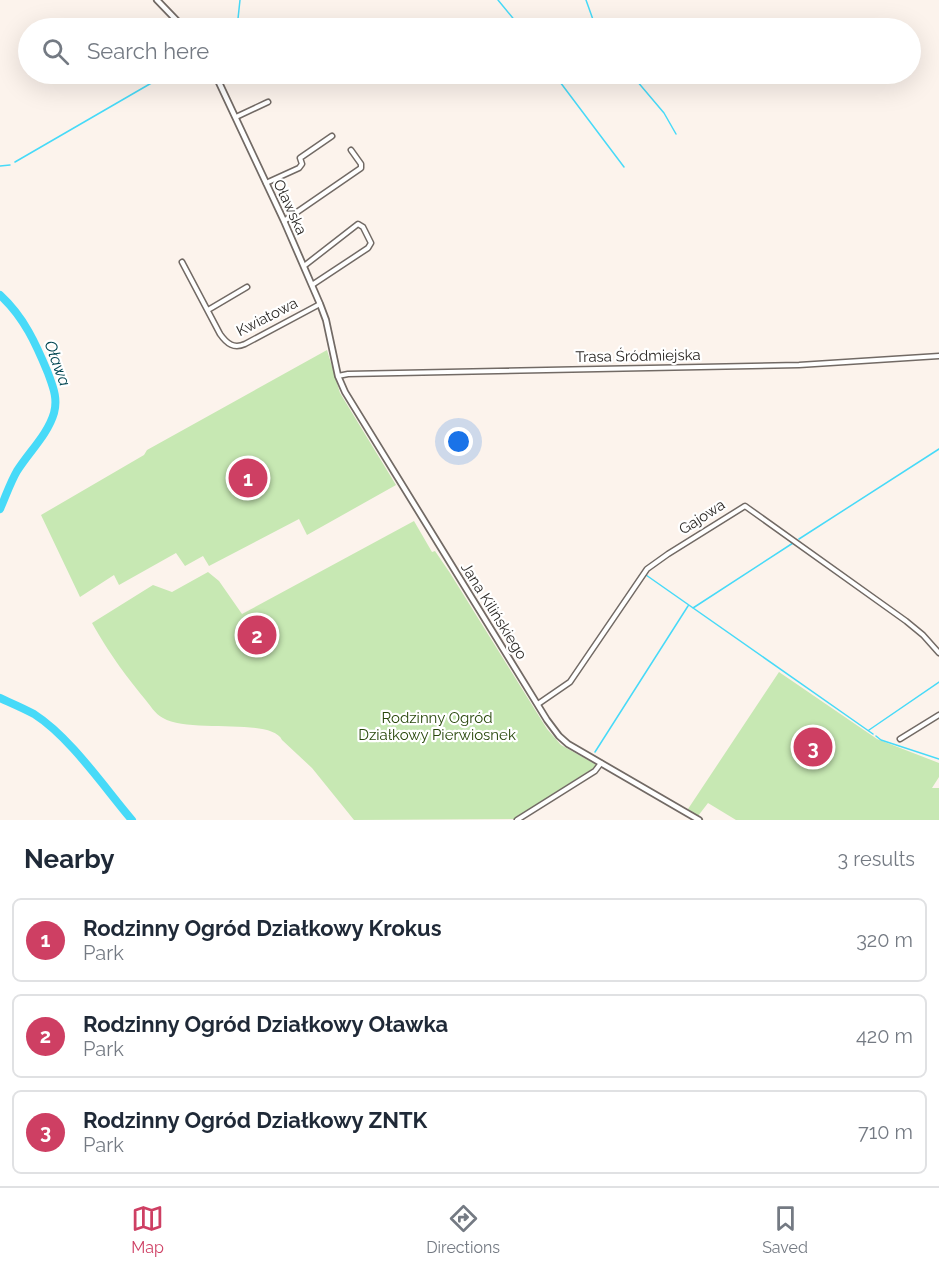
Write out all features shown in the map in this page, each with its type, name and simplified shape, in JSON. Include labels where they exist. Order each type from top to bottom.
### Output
[{"type":"street","points":[[157,0],[174,18]]},
{"type":"street","name":"Oławska","points":[[220,84],[320,303],[333,354]]},
{"type":"street","points":[[236,117],[268,102]]},
{"type":"street","points":[[266,183],[299,168],[302,164],[300,158],[332,136]]},
{"type":"street","points":[[284,220],[361,168],[361,164],[351,150]]},
{"type":"street","points":[[304,266],[358,224],[363,227],[371,243],[368,248],[312,285]]},
{"type":"street","name":"Kwiatowa","points":[[182,262],[226,342],[237,346],[320,303]]},
{"type":"street","points":[[208,310],[247,287]]},
{"type":"street","name":"Jana Kilińskiego","points":[[333,354],[338,376],[354,409],[550,724],[562,739],[699,820]]},
{"type":"street","name":"Trasa Śródmiejska","points":[[338,376],[799,364],[939,356]]},
{"type":"street","name":"Gajowa","points":[[538,704],[570,682],[639,578],[651,565],[745,506],[906,621],[938,650]]},
{"type":"street","points":[[900,739],[939,715]]},
{"type":"street","points":[[517,820],[595,771],[601,763]]},
{"type":"green space","points":[[327,350],[340,393],[396,485],[307,535],[299,519],[209,566],[203,556],[185,566],[176,553],[119,585],[114,575],[80,597],[41,515],[144,455],[147,450]]},
{"type":"green space","name":"Rodzinny Ogród Działkowy Pierwiosnek","points":[[414,521],[432,552],[435,551],[450,573],[547,729],[561,745],[595,764],[595,767],[514,819],[354,820],[312,768],[275,733],[247,727],[175,723],[160,716],[123,671],[92,623],[153,585],[172,592],[208,572],[219,581],[242,614]]},
{"type":"green space","points":[[779,672],[877,739],[939,763],[939,777],[932,788],[939,788],[939,820],[736,820],[708,803],[698,816],[688,809]]},
{"type":"waterway","points":[[238,18],[240,0]]},
{"type":"waterway","points":[[498,0],[513,18]]},
{"type":"waterway","points":[[586,0],[592,18]]},
{"type":"waterway","points":[[15,162],[150,84]]},
{"type":"waterway","points":[[562,84],[624,167]]},
{"type":"waterway","points":[[639,84],[664,113],[676,134]]},
{"type":"waterway","points":[[0,166],[10,165]]},
{"type":"waterway","name":"Oława","points":[[0,295],[16,312],[34,341],[52,383],[55,402],[51,421],[17,471],[0,509]]},
{"type":"waterway","points":[[799,539],[939,449]]},
{"type":"waterway","points":[[693,608],[793,543]]},
{"type":"waterway","points":[[646,575],[873,734]]},
{"type":"waterway","points":[[595,752],[688,606]]},
{"type":"waterway","points":[[869,730],[939,682]]},
{"type":"waterway","name":"Oława","points":[[0,698],[34,714],[61,736],[132,820]]},
{"type":"waterway","points":[[876,736],[881,740],[939,759]]},
{"type":"place","name":"Rodzinny Ogród Działkowy Krokus","points":[[248,478]]},
{"type":"place","name":"Rodzinny Ogród Działkowy Oławka","points":[[257,635]]},
{"type":"place","name":"Rodzinny Ogród Działkowy ZNTK","points":[[813,747]]}]
